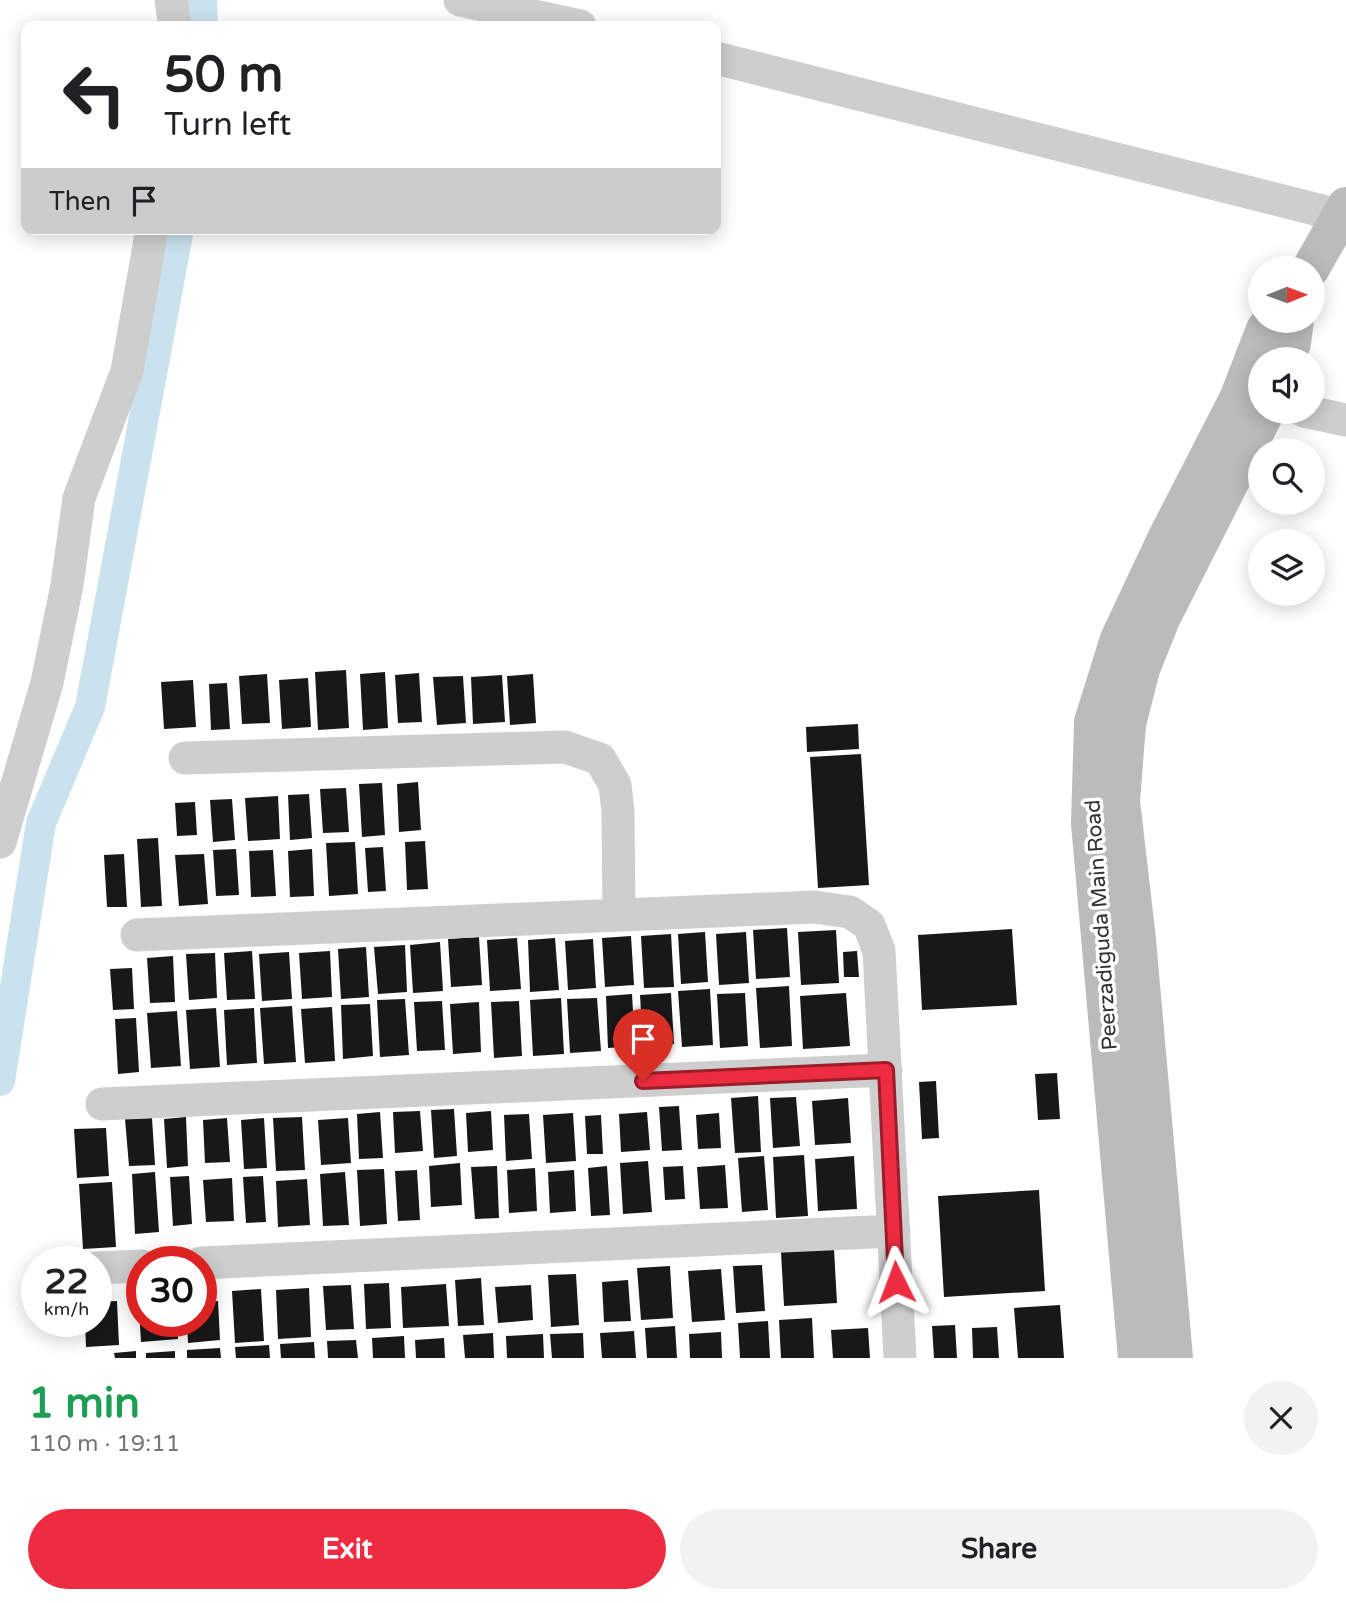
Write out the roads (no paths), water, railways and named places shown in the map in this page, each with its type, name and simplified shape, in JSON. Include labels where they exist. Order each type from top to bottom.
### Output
[{"type":"street","points":[[171,0],[174,21]]},
{"type":"street","points":[[460,0],[557,21]]},
{"type":"street","points":[[721,59],[1344,211],[1326,260]]},
{"type":"street","points":[[0,842],[47,683],[67,585],[79,498],[127,371],[151,235]]},
{"type":"street","name":"Peerzadiguda Main Road","points":[[1137,1358],[1090,823],[1093,722],[1119,639],[1166,539],[1248,415]]},
{"type":"street","points":[[1325,415],[1346,419]]},
{"type":"street","points":[[1174,1358],[1137,940],[1121,801],[1127,724],[1141,669],[1248,420]]},
{"type":"street","points":[[185,758],[565,747],[600,759],[615,785],[618,813],[619,914]]},
{"type":"street","points":[[137,935],[814,907],[850,912],[869,925],[879,951],[900,1358]]},
{"type":"street","points":[[102,1104],[886,1070]]},
{"type":"street","points":[[217,1262],[894,1231]]},
{"type":"waterway","points":[[202,0],[203,21]]},
{"type":"waterway","points":[[0,1081],[41,823],[90,707],[178,235]]}]
